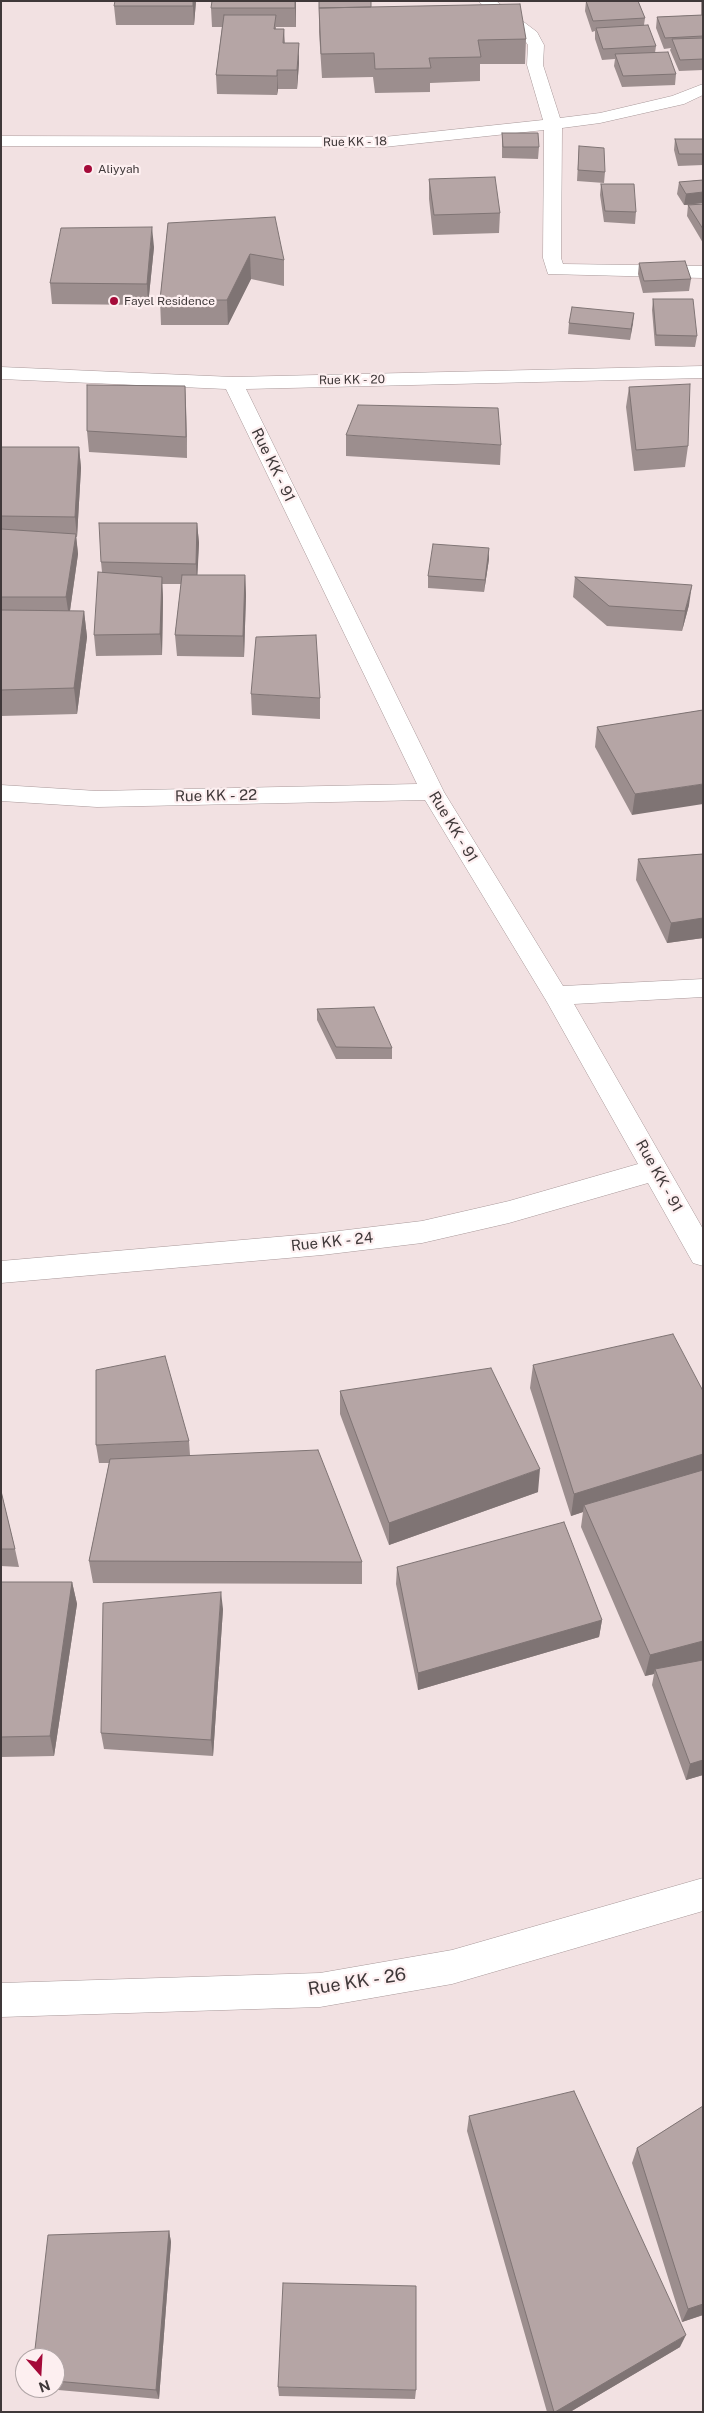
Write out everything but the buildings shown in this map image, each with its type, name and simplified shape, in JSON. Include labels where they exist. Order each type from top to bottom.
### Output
[{"type":"street","points":[[486,1],[532,36],[536,45],[535,65],[552,124],[552,258],[555,270],[703,272]]},
{"type":"street","name":"Rue KK - 18","points":[[1,141],[384,142],[600,118],[678,100],[703,88]]},
{"type":"street","name":"Rue KK - 20","points":[[1,373],[233,383],[703,372]]},
{"type":"street","name":"Rue KK - 91","points":[[233,383],[432,792],[556,996],[703,1255]]},
{"type":"street","name":"Rue KK - 22","points":[[1,793],[98,799],[432,792]]},
{"type":"street","points":[[556,996],[703,988]]},
{"type":"street","name":"Rue KK - 24","points":[[1,1272],[322,1244],[422,1232],[509,1212],[656,1170]]},
{"type":"street","name":"Rue KK - 26","points":[[1,2000],[320,1990],[452,1967],[703,1894]]},
{"type":"place","name":"Aliyyah","points":[[88,169]]},
{"type":"place","name":"Fayel Residence","points":[[114,301]]}]
